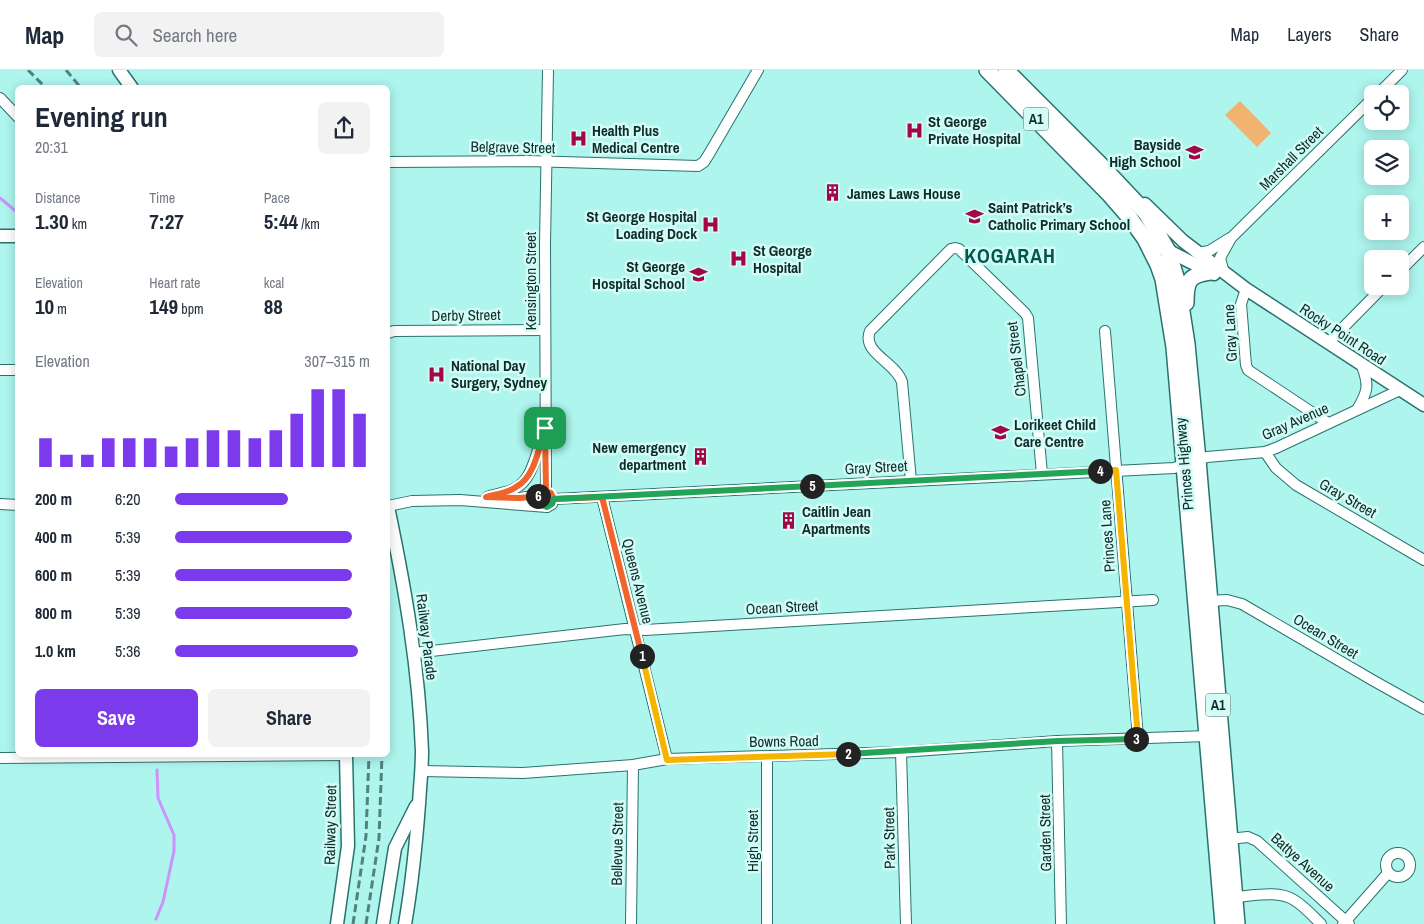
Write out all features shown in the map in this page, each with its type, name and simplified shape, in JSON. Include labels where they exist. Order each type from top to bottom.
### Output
[{"type":"highway","name":"Princes Highway","points":[[987,70],[1110,195],[1130,218],[1158,265],[1166,293],[1209,601],[1237,924]]},
{"type":"highway","name":"Princes Highway","points":[[1006,70],[1146,213],[1168,251],[1177,280],[1187,344],[1191,462],[1208,736],[1224,924]]},
{"type":"highway","points":[[1187,344],[1187,286],[1189,281],[1197,274],[1217,272]]},
{"type":"main road","points":[[119,70],[130,85]]},
{"type":"main road","name":"Rocky Point Road","points":[[1096,160],[1113,170],[1167,226],[1217,272]]},
{"type":"main road","points":[[0,236],[15,236]]},
{"type":"main road","name":"Rocky Point Road","points":[[1144,239],[1217,272],[1400,390],[1422,401]]},
{"type":"main road","name":"Railway Parade","points":[[390,517],[414,653],[422,771],[416,844],[405,924]]},
{"type":"main road","name":"Railway Street","points":[[337,924],[348,846],[346,757]]},
{"type":"main road","name":"Railway Parade","points":[[383,924],[398,841],[419,802]]},
{"type":"main road","points":[[394,856],[402,843],[416,844]]},
{"type":"street","name":"Kensington Street","points":[[543,493],[548,70]]},
{"type":"street","name":"Belgrave Street","points":[[390,162],[528,161],[698,166],[704,162],[758,70]]},
{"type":"street","points":[[1387,85],[1402,70]]},
{"type":"street","points":[[0,98],[15,114]]},
{"type":"street","name":"Marshall Street","points":[[1197,253],[1210,250],[1231,238],[1364,107]]},
{"type":"street","name":"Marshall Street","points":[[1217,272],[1220,258],[1231,238]]},
{"type":"street","points":[[1409,262],[1424,247]]},
{"type":"street","name":"Chapel Street","points":[[910,481],[902,382],[896,370],[872,350],[868,344],[868,337],[870,331],[951,249],[955,248],[959,249],[1025,312],[1028,318],[1042,474]]},
{"type":"street","name":"Gray Lane","points":[[1246,289],[1241,304],[1248,370],[1328,424]]},
{"type":"street","points":[[1328,343],[1375,295]]},
{"type":"street","name":"Derby Street","points":[[390,333],[545,330]]},
{"type":"street","name":"Princes Lane","points":[[1105,331],[1138,738]]},
{"type":"street","points":[[1357,409],[1366,395],[1368,387],[1362,366]]},
{"type":"street","points":[[0,370],[15,370]]},
{"type":"street","name":"Gray Avenue","points":[[1191,462],[1207,457],[1265,452],[1400,390]]},
{"type":"street","points":[[486,497],[514,489],[524,481],[532,466],[545,428]]},
{"type":"street","name":"Gray Street","points":[[1265,452],[1276,468],[1296,485],[1424,560]]},
{"type":"street","name":"Gray Street","points":[[554,499],[1174,468],[1191,462]]},
{"type":"street","points":[[543,493],[540,503],[546,507]]},
{"type":"street","points":[[390,506],[412,500],[460,500],[546,507],[552,504],[554,499],[551,493],[543,493],[520,498],[486,497],[460,500]]},
{"type":"street","name":"Queens Avenue","points":[[602,497],[667,760]]},
{"type":"street","points":[[0,504],[15,505]]},
{"type":"street","name":"Ocean Street","points":[[414,653],[625,629],[654,630],[1152,600]]},
{"type":"street","name":"Ocean Street","points":[[1209,601],[1227,600],[1242,604],[1424,708]]},
{"type":"street","name":"Bowns Road","points":[[422,771],[523,773],[633,765],[667,760],[902,752],[1058,741],[1208,736]]},
{"type":"street","name":"Garden Street","points":[[1058,741],[1060,924]]},
{"type":"street","name":"Park Street","points":[[902,752],[906,924]]},
{"type":"street","points":[[0,758],[22,757]]},
{"type":"street","name":"High Street","points":[[767,757],[767,924]]},
{"type":"street","name":"Bellevue Street","points":[[631,924],[633,765]]},
{"type":"street","name":"Battye Avenue","points":[[1229,838],[1248,838],[1257,841],[1346,923]]},
{"type":"street","points":[[1346,923],[1388,873]]},
{"type":"street","points":[[1235,897],[1275,895],[1289,897],[1321,924]]},
{"type":"shaded area","points":[[1240,101],[1271,133],[1257,147],[1225,115]]},
{"type":"waterway","points":[[0,198],[15,210]]},
{"type":"waterway","points":[[156,919],[163,902],[174,851],[174,835],[158,798],[157,770]]},
{"type":"railway","points":[[28,70],[43,85]]},
{"type":"railway","points":[[66,70],[78,85]]},
{"type":"railway","points":[[353,924],[366,836],[369,757]]},
{"type":"railway","points":[[366,924],[379,838],[382,757]]},
{"type":"place","name":"St George Private Hospital","points":[[914,130]]},
{"type":"place","name":"Health Plus Medical Centre","points":[[578,139]]},
{"type":"place","name":"Bayside High School","points":[[1195,153]]},
{"type":"place","name":"James Laws House","points":[[833,193]]},
{"type":"place","name":"Saint Patrick’s Catholic Primary School","points":[[974,216]]},
{"type":"place","name":"St George Hospital Loading Dock","points":[[711,225]]},
{"type":"place","name":"St George Hospital","points":[[739,259]]},
{"type":"place","name":"St George Hospital School","points":[[699,275]]},
{"type":"place","name":"National Day Surgery, Sydney","points":[[437,374]]},
{"type":"place","name":"Lorikeet Child Care Centre","points":[[1000,433]]},
{"type":"place","name":"New emergency department","points":[[700,456]]},
{"type":"place","name":"Caitlin Jean Apartments","points":[[788,520]]},
{"type":"district","name":"KOGARAH","points":[[1010,255]]},
{"type":"route","points":[[545,428],[530,472],[524,481],[514,489],[486,497],[528,498],[540,495],[540,503],[547,507],[554,502],[554,499],[1116,470],[1138,738],[1058,741],[902,752],[667,760],[602,497],[554,499],[551,493],[546,491],[544,474],[545,428]]}]
